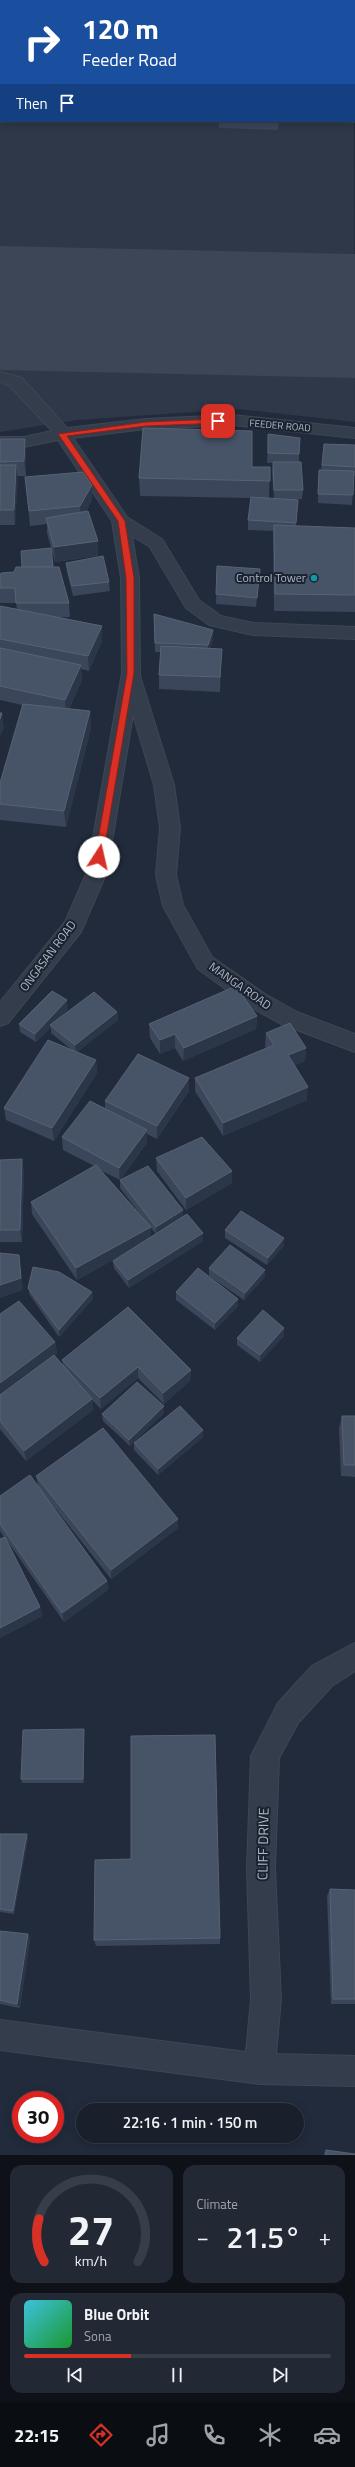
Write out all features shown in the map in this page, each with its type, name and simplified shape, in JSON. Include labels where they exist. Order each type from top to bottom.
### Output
[{"type":"street","name":"ONGASAN ROAD","points":[[0,377],[16,382],[54,422],[121,521],[130,578],[131,673],[97,872],[74,926],[0,1017]]},
{"type":"street","name":"FEEDER ROAD","points":[[0,442],[24,442],[62,434],[146,424],[233,420],[355,433]]},
{"type":"street","points":[[121,521],[156,543],[192,604],[215,621],[253,629],[355,633]]},
{"type":"street","name":"MANGA ROAD","points":[[131,673],[164,785],[170,828],[166,875],[173,906],[205,963],[257,1000],[289,1018],[355,1043]]},
{"type":"street","name":"CLIFF DRIVE","points":[[260,2069],[266,1998],[261,1868],[266,1756],[288,1713],[322,1676],[355,1656]]},
{"type":"street","points":[[0,2035],[260,2069],[355,2071]]},
{"type":"shaded area","points":[[0,122],[354,122],[355,422],[238,409],[77,420],[0,432]]},
{"type":"building","points":[[143,428],[252,431],[252,467],[270,467],[270,481],[139,478]]},
{"type":"building","points":[[268,434],[300,438],[299,454],[268,453]]},
{"type":"building","points":[[0,439],[25,439],[24,461],[0,462]]},
{"type":"building","points":[[324,444],[355,445],[355,467],[322,465]]},
{"type":"building","points":[[273,462],[301,462],[303,490],[274,490]]},
{"type":"building","points":[[0,465],[16,465],[14,510],[0,510]]},
{"type":"building","points":[[319,470],[354,471],[353,495],[318,494]]},
{"type":"building","points":[[83,472],[92,485],[80,506],[29,511],[25,477]]},
{"type":"building","points":[[251,497],[298,500],[296,523],[248,520]]},
{"type":"building","points":[[88,511],[98,541],[54,547],[46,518]]},
{"type":"building","name":"Control Tower","points":[[274,525],[355,528],[355,595],[275,594]]},
{"type":"building","points":[[51,548],[53,566],[22,567],[21,551]]},
{"type":"building","points":[[103,556],[109,582],[72,586],[66,563]]},
{"type":"building","points":[[217,566],[260,569],[257,598],[216,594]]},
{"type":"building","points":[[16,567],[59,567],[69,603],[16,603],[15,588],[0,588],[0,576],[1,573],[14,572]]},
{"type":"building","points":[[0,606],[102,626],[88,656],[0,639]]},
{"type":"building","points":[[154,614],[213,630],[208,645],[155,643]]},
{"type":"building","points":[[161,646],[222,649],[220,677],[159,675]]},
{"type":"building","points":[[0,648],[81,665],[65,700],[0,686]]},
{"type":"building","points":[[23,704],[90,711],[64,811],[0,804],[0,783]]},
{"type":"building","points":[[236,986],[257,1016],[184,1048],[175,1034],[160,1040],[149,1024]]},
{"type":"building","points":[[52,991],[67,1000],[35,1034],[19,1024]]},
{"type":"building","points":[[94,992],[117,1012],[75,1045],[50,1025]]},
{"type":"building","points":[[290,1023],[306,1048],[288,1055],[308,1087],[223,1123],[195,1078],[274,1045],[266,1033]]},
{"type":"building","points":[[48,1040],[96,1060],[52,1128],[4,1108]]},
{"type":"building","points":[[138,1054],[189,1078],[157,1126],[105,1101]]},
{"type":"building","points":[[90,1101],[147,1130],[119,1168],[62,1137]]},
{"type":"building","points":[[202,1137],[232,1171],[186,1198],[156,1158]]},
{"type":"building","points":[[22,1159],[20,1230],[0,1230],[0,1160]]},
{"type":"building","points":[[96,1165],[151,1227],[76,1268],[31,1202]]},
{"type":"building","points":[[148,1166],[183,1210],[156,1227],[120,1180]]},
{"type":"building","points":[[241,1211],[284,1238],[268,1258],[225,1230]]},
{"type":"building","points":[[187,1214],[203,1233],[128,1280],[113,1261]]},
{"type":"building","points":[[230,1245],[265,1270],[245,1293],[209,1268]]},
{"type":"building","points":[[0,1253],[19,1255],[21,1278],[0,1285]]},
{"type":"building","points":[[33,1267],[59,1272],[92,1292],[59,1330],[28,1288]]},
{"type":"building","points":[[198,1268],[238,1299],[215,1323],[176,1292]]},
{"type":"building","points":[[19,1301],[55,1342],[0,1383],[0,1314]]},
{"type":"building","points":[[128,1307],[191,1370],[163,1393],[138,1367],[100,1398],[62,1360]]},
{"type":"building","points":[[263,1310],[284,1328],[260,1355],[237,1338]]},
{"type":"building","points":[[54,1355],[92,1399],[24,1451],[0,1421],[0,1395]]},
{"type":"building","points":[[137,1382],[164,1406],[129,1440],[102,1414]]},
{"type":"building","points":[[180,1406],[203,1430],[158,1469],[134,1443]]},
{"type":"building","points":[[342,1416],[355,1416],[355,1465],[344,1465]]},
{"type":"building","points":[[103,1428],[178,1519],[111,1570],[36,1476]]},
{"type":"building","points":[[30,1475],[107,1581],[62,1613],[0,1524],[0,1496]]},
{"type":"building","points":[[5,1537],[40,1607],[0,1628],[0,1539]]},
{"type":"building","points":[[84,1729],[83,1779],[21,1779],[23,1730]]},
{"type":"building","points":[[215,1735],[220,1938],[94,1940],[95,1860],[131,1859],[131,1736]]},
{"type":"building","points":[[0,1834],[27,1834],[13,1911],[0,1909]]},
{"type":"building","points":[[330,1889],[355,1890],[355,1999],[333,1999]]},
{"type":"building","points":[[0,1931],[28,1934],[17,2004],[0,2000]]},
{"type":"building","points":[[326,2150],[355,2154],[355,2155],[326,2155]]},
{"type":"runway","points":[[0,308],[355,316]]},
{"type":"place","name":"Control Tower","points":[[314,578]]},
{"type":"route","points":[[99,857],[131,673],[130,578],[121,521],[62,434],[146,424],[218,421]]}]
